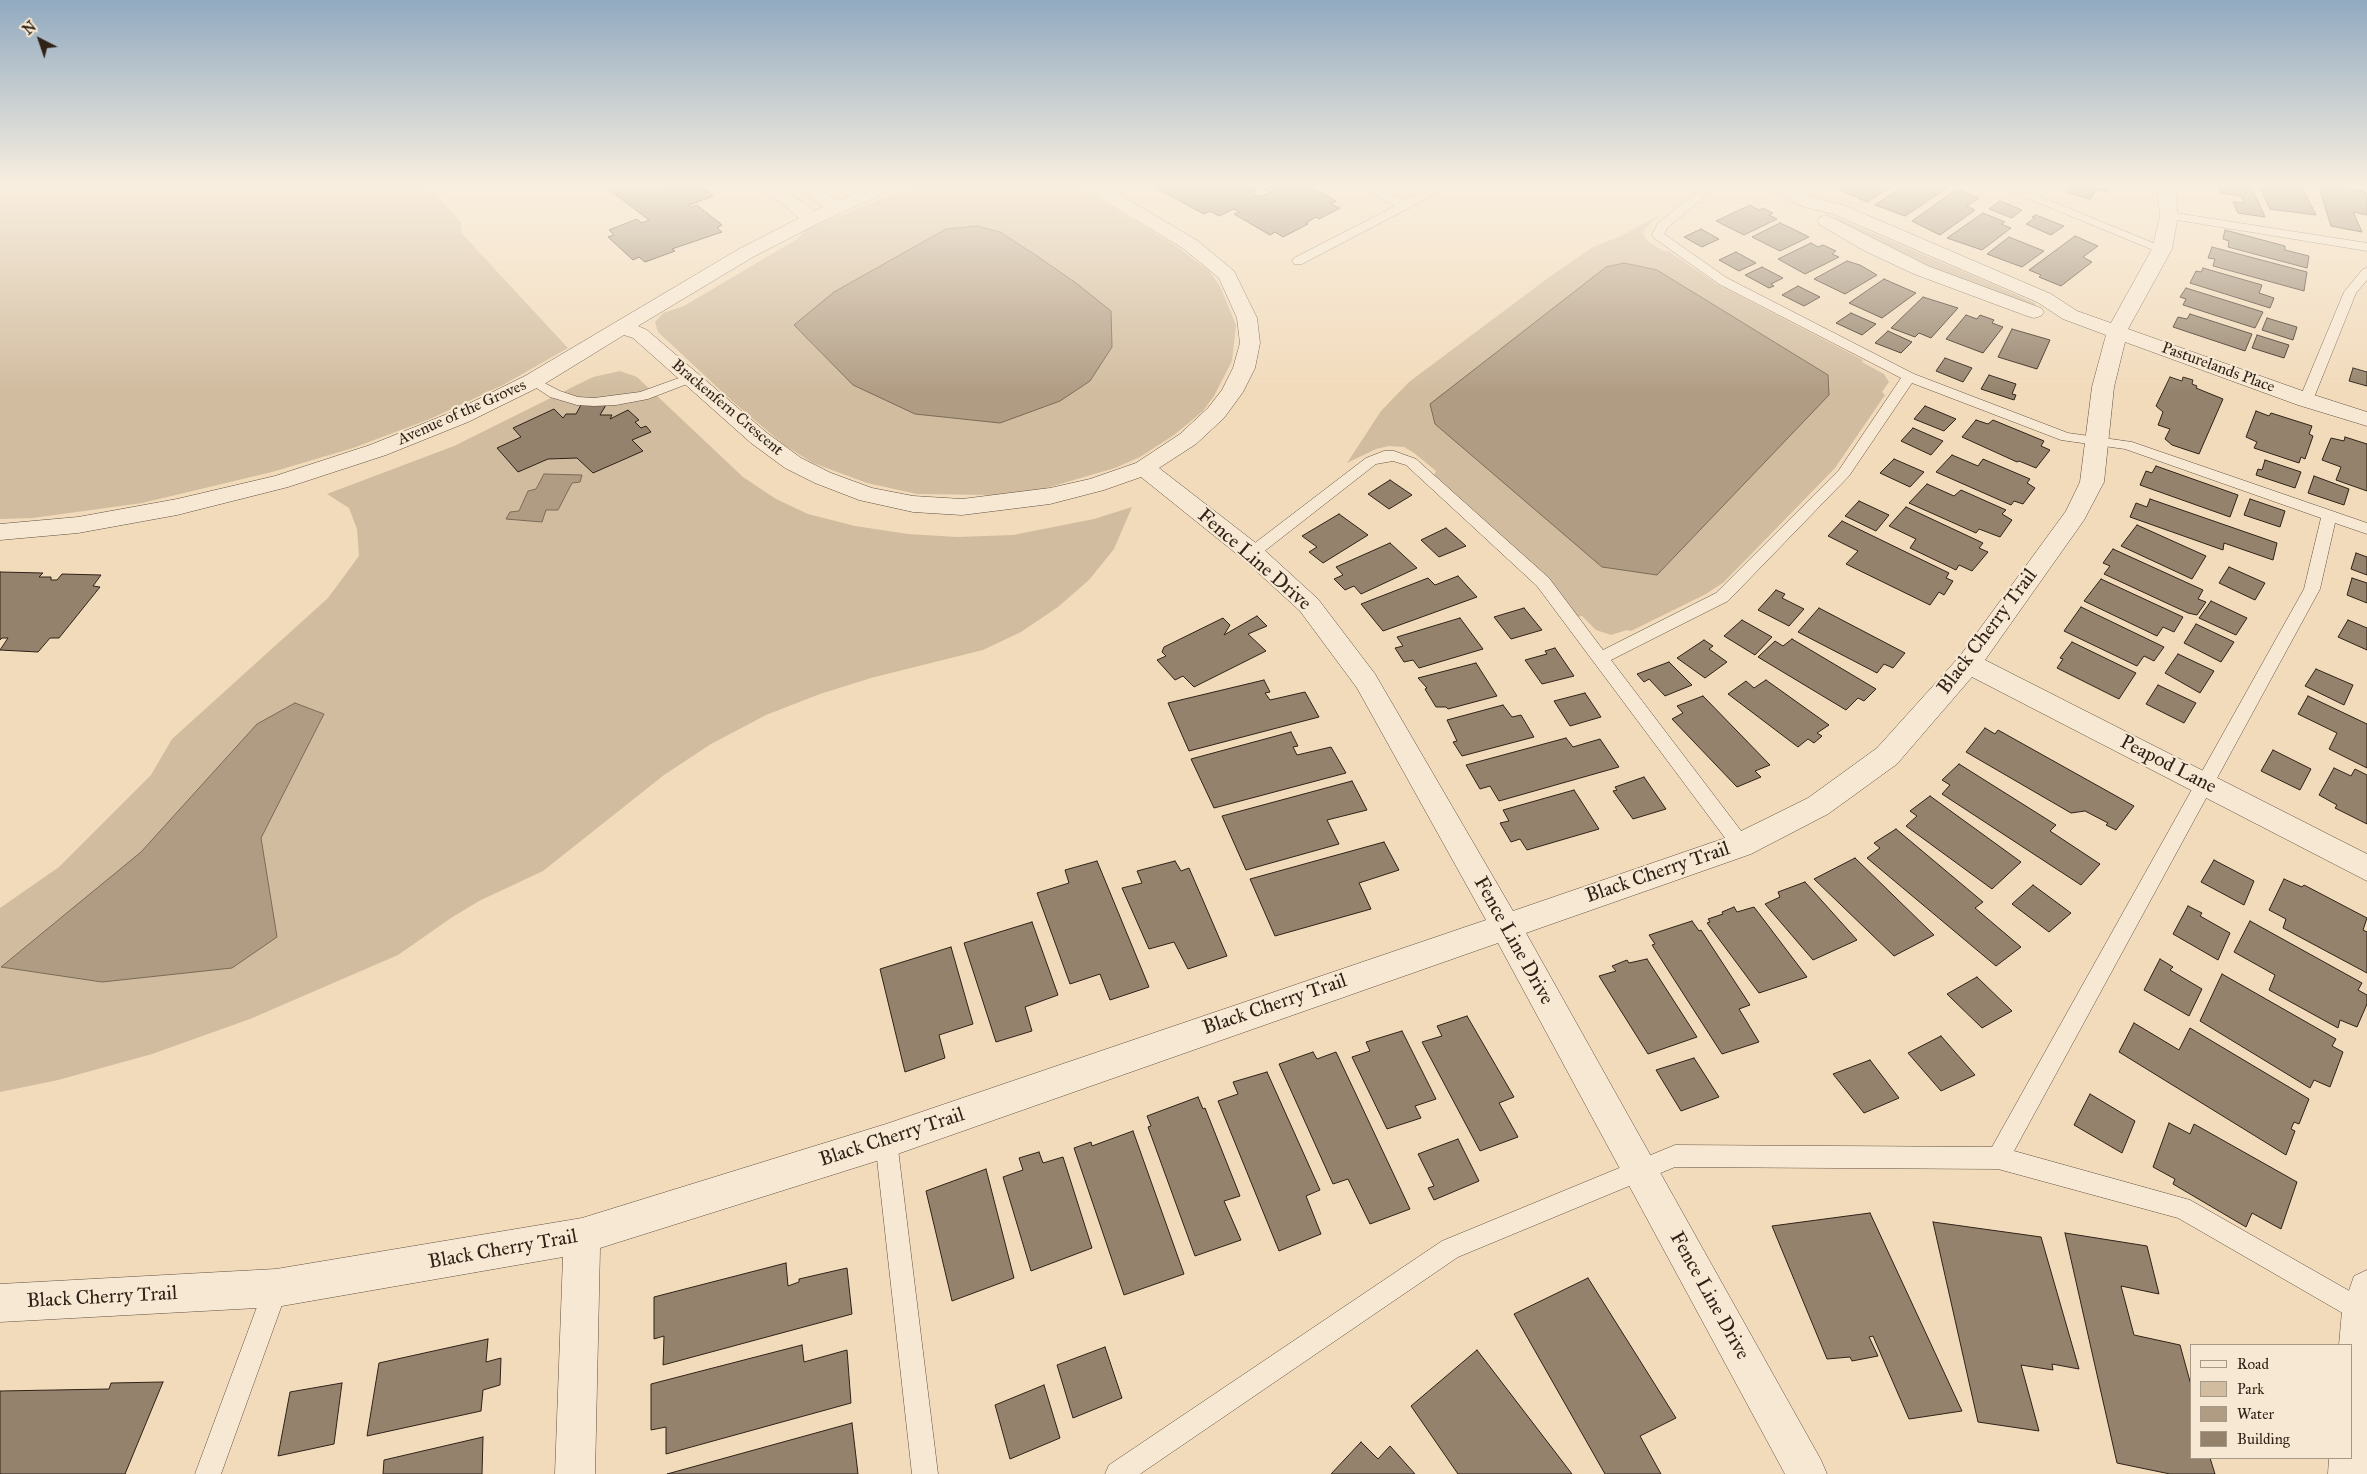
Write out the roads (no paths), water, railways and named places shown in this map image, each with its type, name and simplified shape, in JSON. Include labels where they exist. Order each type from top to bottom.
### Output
[{"type":"street","name":"Avenue of the Groves","points":[[0,532],[78,525],[177,507],[280,482],[378,450],[460,417],[533,381],[741,256]]},
{"type":"street","name":"Brackenfern Crescent","points":[[624,328],[640,334],[759,438],[793,463],[823,478],[867,495],[913,504],[962,507],[1018,501],[1096,485],[1144,468],[1188,439],[1216,412],[1232,392],[1244,368],[1250,343],[1247,318],[1227,275],[1205,256]]},
{"type":"street","name":"Pasturelands Place","points":[[1891,256],[1921,270],[2036,313],[2070,315],[2306,400],[2367,418]]},
{"type":"street","name":"Black Cherry Trail","points":[[0,1303],[276,1288],[582,1236],[886,1141],[1505,925],[1741,845],[1818,806],[1886,756],[1969,663],[2076,514],[2092,482],[2103,387],[2117,331],[2158,256]]},
{"type":"street","name":"Fence Line Drive","points":[[1144,468],[1252,553],[1309,605],[1366,681],[1505,925],[1807,1474]]},
{"type":"street","name":"Peapod Lane","points":[[1969,663],[2206,783],[2367,868]]},
{"type":"street","points":[[575,1474],[582,1236]]},
{"type":"street","points":[[2352,1430],[2364,1300]]},
{"type":"street","points":[[2348,1474],[2349,1459]]},
{"type":"lane","points":[[1298,261],[1308,256]]},
{"type":"lane","points":[[1687,256],[1723,280],[1909,377],[2066,437],[2098,443],[2127,445],[2367,529]]},
{"type":"lane","points":[[2306,400],[2350,292],[2367,272]]},
{"type":"lane","points":[[1601,658],[1722,597],[1844,473],[1909,377]]},
{"type":"lane","points":[[533,381],[555,394],[594,402],[616,401],[643,396],[690,378]]},
{"type":"lane","points":[[1252,553],[1360,468],[1384,456],[1403,457],[1411,462],[1543,582],[1741,845]]},
{"type":"lane","points":[[1998,1158],[2312,588],[2329,516]]},
{"type":"lane","points":[[886,1141],[925,1474]]},
{"type":"lane","points":[[1118,1474],[1450,1249],[1675,1156],[1998,1158],[2182,1208],[2364,1300]]},
{"type":"lane","points":[[208,1474],[276,1288]]},
{"type":"water","points":[[898,256],[1037,256],[1076,283],[1111,311],[1112,347],[1090,381],[1060,401],[1000,423],[915,414],[853,385],[794,325],[834,292]]},
{"type":"water","points":[[1624,263],[1657,270],[1828,375],[1829,395],[1657,575],[1602,567],[1435,424],[1430,404],[1606,267]]},
{"type":"water","points":[[544,474],[582,475],[580,482],[572,483],[558,510],[546,510],[542,522],[506,519],[510,512],[519,511],[528,491],[536,489]]},
{"type":"water","points":[[295,703],[324,714],[261,838],[277,937],[232,968],[102,982],[1,967],[141,852],[257,724]]}]
